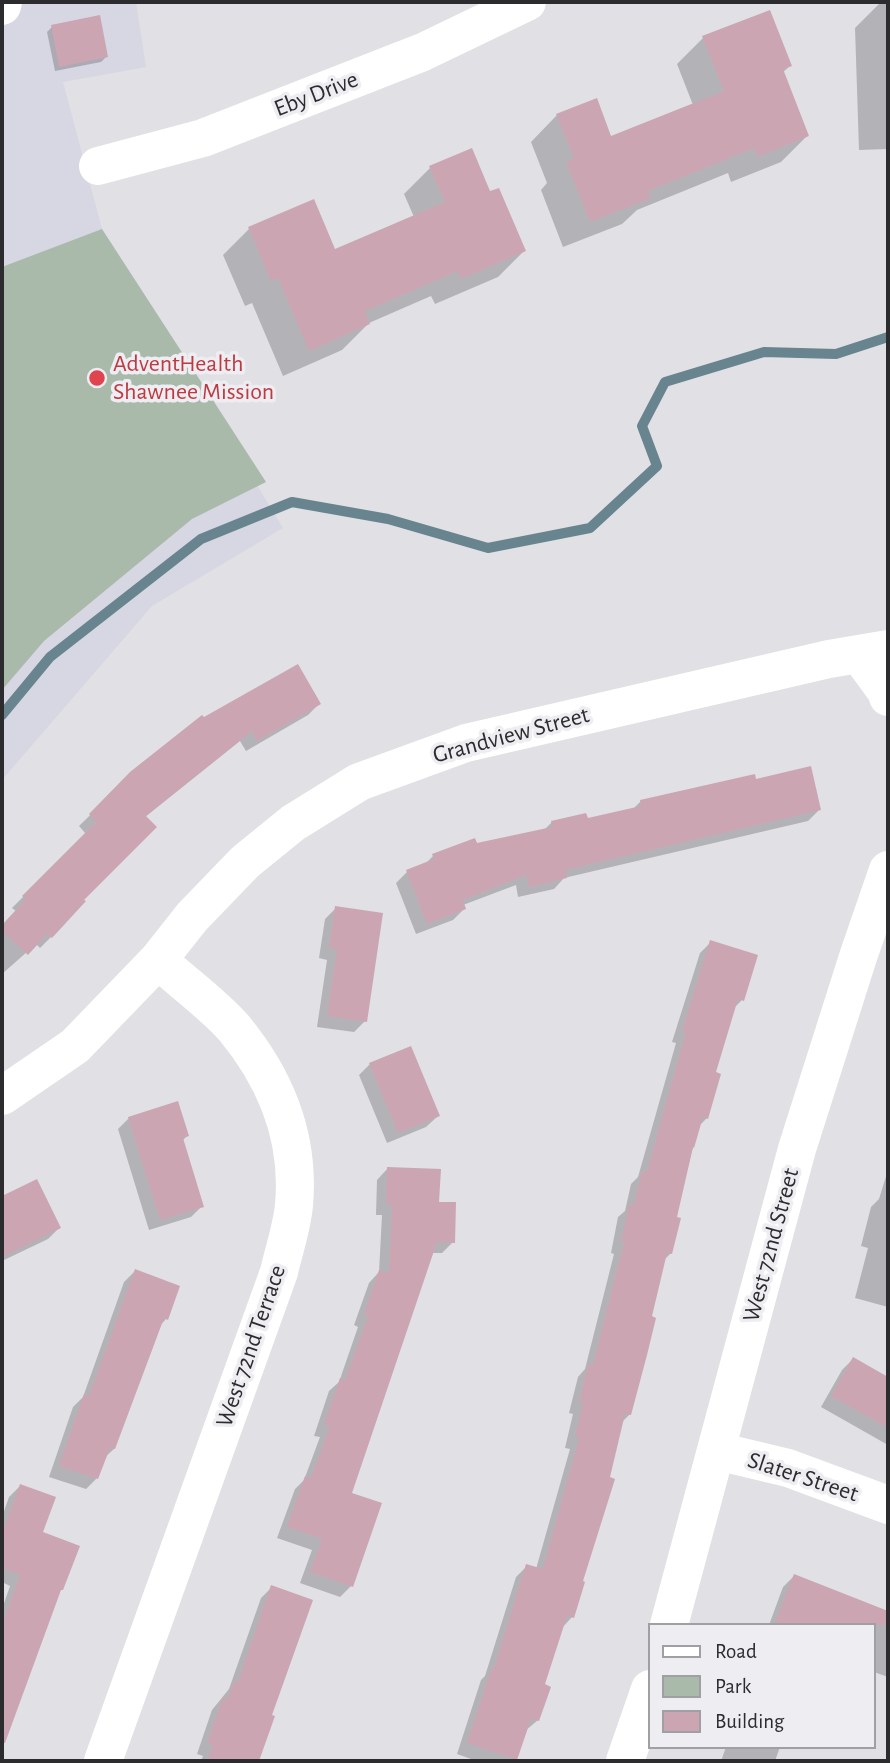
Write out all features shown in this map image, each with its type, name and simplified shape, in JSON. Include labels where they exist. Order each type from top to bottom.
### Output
[{"type":"street","name":"Eby Drive","points":[[98,166],[203,138],[423,52],[520,3]]},
{"type":"street","points":[[874,651],[888,697]]},
{"type":"street","name":"Grandview Street","points":[[2,1096],[75,1046],[158,960],[192,917],[245,862],[293,823],[359,782],[466,743],[874,651]]},
{"type":"street","name":"West 72nd Street","points":[[671,1623],[796,1149],[888,870]]},
{"type":"street","name":"West 72nd Terrace","points":[[103,1761],[279,1272],[294,1206],[294,1167],[286,1119],[272,1082],[233,1027],[158,960]]},
{"type":"street","name":"Slater Street","points":[[718,1451],[788,1468],[888,1505]]},
{"type":"street","points":[[625,1761],[648,1695]]},
{"type":"shaded area","name":"AdventHealth Shawnee Mission","points":[[2,2],[136,2],[146,67],[63,82],[102,229],[283,528],[152,606],[2,780]]},
{"type":"green space","name":"AdventHealth Shawnee Mission","points":[[102,229],[266,482],[192,519],[44,641],[2,690],[2,267]]},
{"type":"building","points":[[770,10],[792,66],[783,69],[809,136],[757,157],[754,148],[648,191],[651,198],[590,222],[566,162],[574,158],[556,114],[597,98],[611,136],[724,91],[702,36]]},
{"type":"building","points":[[100,15],[108,57],[59,67],[51,25]]},
{"type":"building","points":[[472,148],[490,191],[499,188],[526,251],[461,279],[458,271],[365,311],[370,324],[309,351],[278,278],[271,281],[248,227],[314,199],[335,249],[445,202],[429,166]]},
{"type":"building","points":[[298,664],[321,704],[257,741],[252,731],[146,816],[157,827],[84,900],[86,901],[52,938],[47,934],[28,955],[2,931],[2,925],[26,899],[22,896],[96,822],[89,814],[130,772],[202,715],[204,717]]},
{"type":"building","points":[[811,766],[821,810],[565,870],[567,878],[529,887],[526,875],[463,900],[466,909],[427,924],[406,870],[434,859],[432,854],[475,838],[477,843],[552,827],[551,821],[586,813],[588,818],[641,806],[640,800],[755,774],[756,779]]},
{"type":"building","points":[[335,906],[383,913],[367,1022],[327,1016],[337,949],[329,948]]},
{"type":"building","points":[[710,940],[758,955],[744,1001],[738,999],[716,1072],[721,1074],[708,1119],[703,1117],[693,1147],[677,1217],[681,1218],[672,1254],[667,1253],[652,1316],[656,1318],[647,1355],[631,1415],[625,1414],[610,1477],[615,1479],[583,1581],[585,1582],[574,1618],[567,1616],[545,1684],[551,1687],[539,1721],[531,1719],[517,1760],[467,1743],[492,1667],[494,1668],[526,1564],[543,1569],[579,1438],[575,1437],[583,1403],[579,1402],[588,1364],[593,1365],[624,1243],[621,1242],[629,1204],[634,1205],[642,1171],[647,1172],[686,1032],[682,1031]]},
{"type":"building","points":[[411,1046],[440,1116],[398,1133],[369,1063]]},
{"type":"building","points":[[178,1101],[189,1136],[183,1138],[204,1207],[160,1220],[128,1117]]},
{"type":"building","points":[[387,1167],[441,1169],[439,1202],[456,1202],[455,1243],[437,1242],[352,1493],[382,1503],[353,1587],[310,1572],[322,1539],[287,1527],[305,1476],[311,1478],[330,1426],[324,1425],[340,1378],[345,1380],[368,1316],[364,1314],[379,1270],[389,1273],[392,1205],[386,1204]]},
{"type":"building","points":[[37,1179],[61,1228],[2,1257],[2,1196]]},
{"type":"building","points":[[135,1269],[180,1286],[168,1320],[164,1318],[115,1449],[110,1448],[98,1479],[59,1466],[84,1394],[89,1396]]},
{"type":"building","points":[[853,1357],[888,1377],[888,1428],[831,1396]]},
{"type":"building","points":[[20,1484],[56,1497],[43,1532],[80,1546],[61,1590],[5,1743],[2,1743],[2,1625],[20,1575],[2,1568],[2,1533]]},
{"type":"building","points":[[794,1574],[888,1611],[888,1625],[775,1623]]},
{"type":"building","points":[[271,1585],[313,1600],[272,1715],[275,1716],[259,1761],[207,1761],[213,1745],[207,1743],[223,1697],[228,1699],[234,1681],[238,1682]]},
{"type":"waterway","points":[[2,715],[50,657],[201,539],[292,502],[388,519],[488,548],[590,528],[657,466],[642,426],[665,382],[764,352],[836,354],[888,337]]},
{"type":"place","name":"AdventHealth Shawnee Mission","points":[[97,378]]}]
